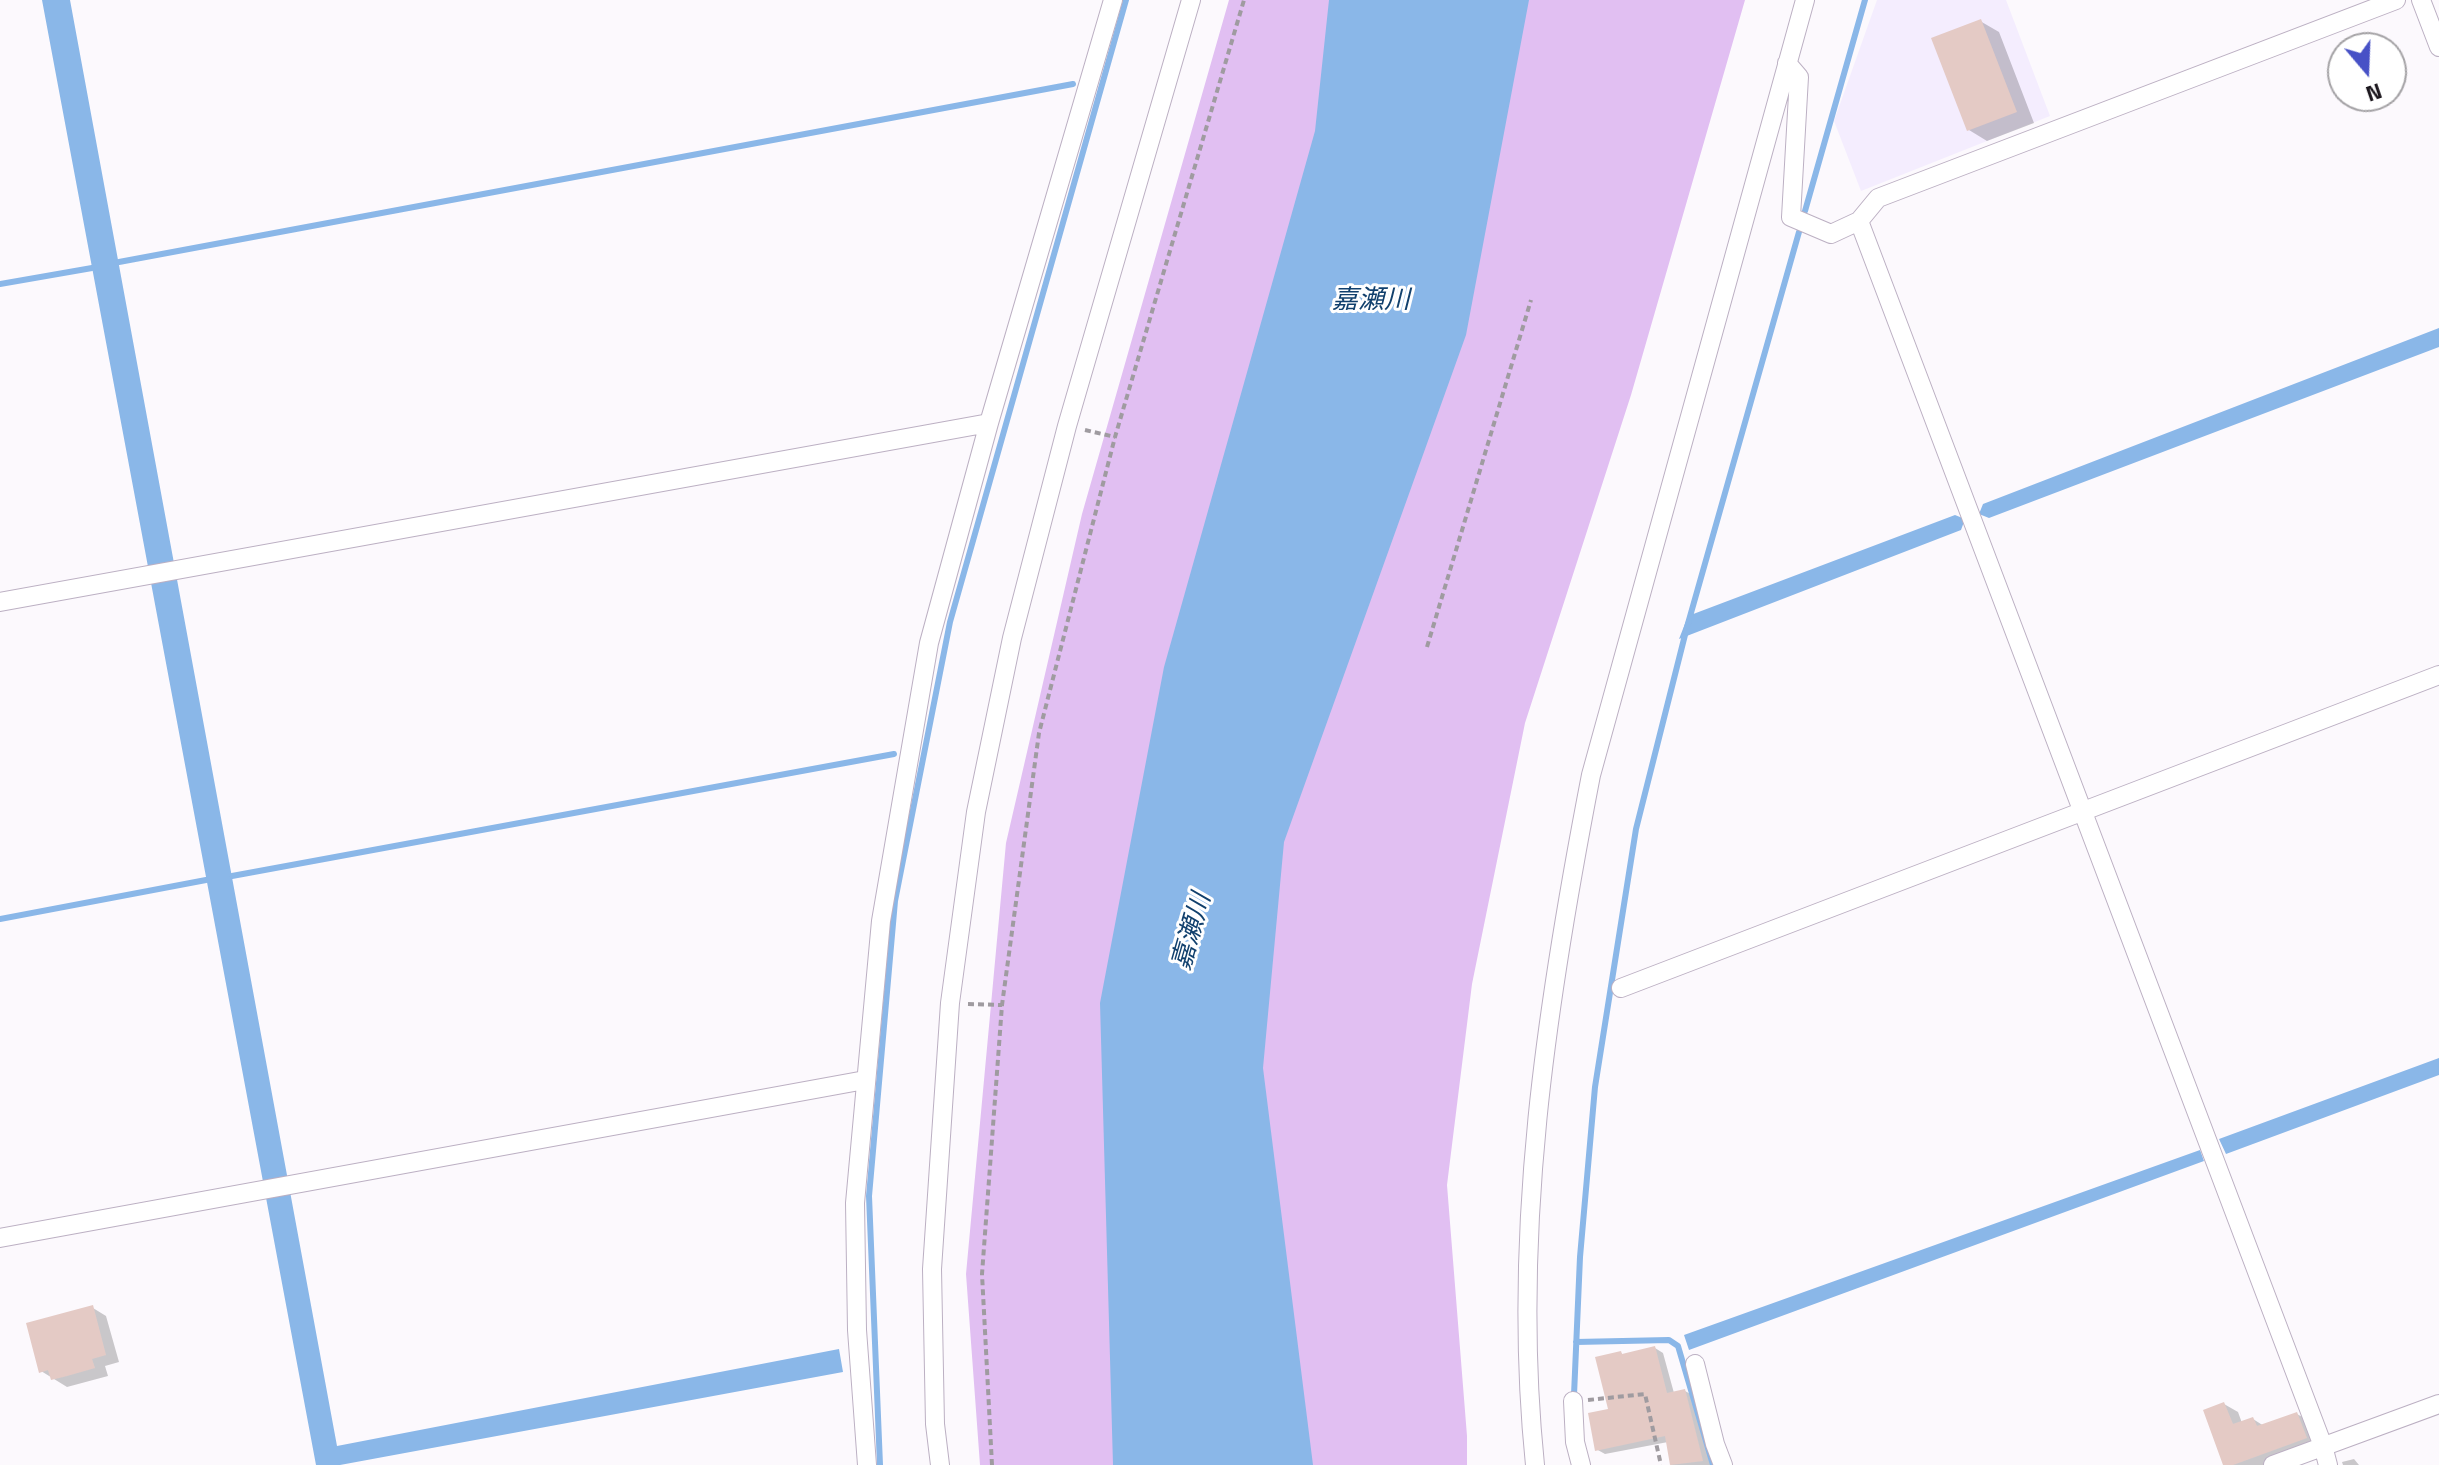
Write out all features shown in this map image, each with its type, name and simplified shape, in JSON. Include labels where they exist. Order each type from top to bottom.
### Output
[{"type":"street","points":[[867,1465],[857,1330],[855,1203],[881,921],[929,643],[989,423],[1113,0]]},
{"type":"street","points":[[940,1465],[935,1424],[932,1269],[950,1003],[976,812],[1012,638],[1067,426],[1191,0]]},
{"type":"street","points":[[1535,1465],[1526,1309],[1529,1196],[1551,999],[1567,902],[1591,775],[1805,0]]},
{"type":"street","points":[[1787,63],[1799,77],[1791,217],[1831,234],[1859,221],[1878,198],[2396,0]]},
{"type":"street","points":[[2421,0],[2439,47]]},
{"type":"street","points":[[1859,221],[2328,1465]]},
{"type":"street","points":[[0,602],[989,423]]},
{"type":"street","points":[[1621,988],[2439,675]]},
{"type":"street","points":[[0,1238],[865,1080]]},
{"type":"street","points":[[1695,1364],[1723,1465]]},
{"type":"street","points":[[1573,1401],[1575,1442],[1581,1465]]},
{"type":"street","points":[[2273,1465],[2439,1404]]},
{"type":"path","points":[[992,1465],[982,1274],[1002,1005],[1039,733],[1115,437],[1244,0]]},
{"type":"path","points":[[1427,647],[1531,300]]},
{"type":"path","points":[[1067,426],[1115,437]]},
{"type":"path","points":[[950,1003],[1002,1005]]},
{"type":"path","points":[[1573,1401],[1645,1394],[1661,1465]]},
{"type":"shaded area","points":[[1229,0],[1361,0],[1140,1465],[980,1465],[966,1274],[1006,843],[1082,514]]},
{"type":"shaded area","points":[[1500,0],[1745,0],[1631,395],[1525,723],[1472,984],[1447,1185],[1467,1465],[1287,1465],[1242,1066],[1273,816]]},
{"type":"shaded area","points":[[1877,0],[2006,0],[2050,116],[1861,191],[1834,121]]},
{"type":"water","points":[[42,0],[70,0],[337,1446],[839,1349],[843,1372],[340,1465],[316,1465]]},
{"type":"water","name":"嘉瀬川","points":[[1329,0],[1529,0],[1466,335],[1284,842],[1263,1068],[1313,1465],[1113,1465],[1100,1003],[1164,667],[1315,131]]},
{"type":"water","points":[[2439,328],[2439,347],[1989,518],[1979,514],[1983,504]]},
{"type":"water","points":[[1955,515],[1965,519],[1961,530],[1679,639],[1688,616]]},
{"type":"water","points":[[2439,1058],[2439,1075],[2226,1154],[2219,1139]]},
{"type":"water","points":[[2200,1150],[2204,1161],[1689,1350],[1684,1335]]},
{"type":"building","points":[[1981,19],[2017,112],[1967,131],[1931,38]]},
{"type":"building","points":[[93,1305],[106,1355],[92,1359],[95,1368],[67,1376],[51,1380],[48,1370],[39,1373],[26,1323]]},
{"type":"building","points":[[1655,1346],[1667,1393],[1685,1389],[1703,1461],[1670,1465],[1665,1436],[1595,1451],[1588,1413],[1608,1409],[1595,1357]]},
{"type":"building","points":[[2224,1402],[2233,1424],[2253,1417],[2257,1426],[2297,1412],[2307,1438],[2233,1465],[2223,1465],[2203,1410]]},
{"type":"waterway","points":[[880,1465],[869,1196],[895,901],[950,622],[1126,0]]},
{"type":"waterway","points":[[1805,211],[1865,0]]},
{"type":"waterway","points":[[119,262],[1073,84]]},
{"type":"waterway","points":[[1574,1395],[1580,1257],[1595,1087],[1636,829],[1687,627],[1799,232]]},
{"type":"waterway","points":[[0,284],[92,268]]},
{"type":"waterway","points":[[232,876],[894,754]]},
{"type":"waterway","points":[[0,919],[206,880]]},
{"type":"waterway","points":[[1576,1342],[1669,1340],[1678,1346],[1713,1465]]}]
